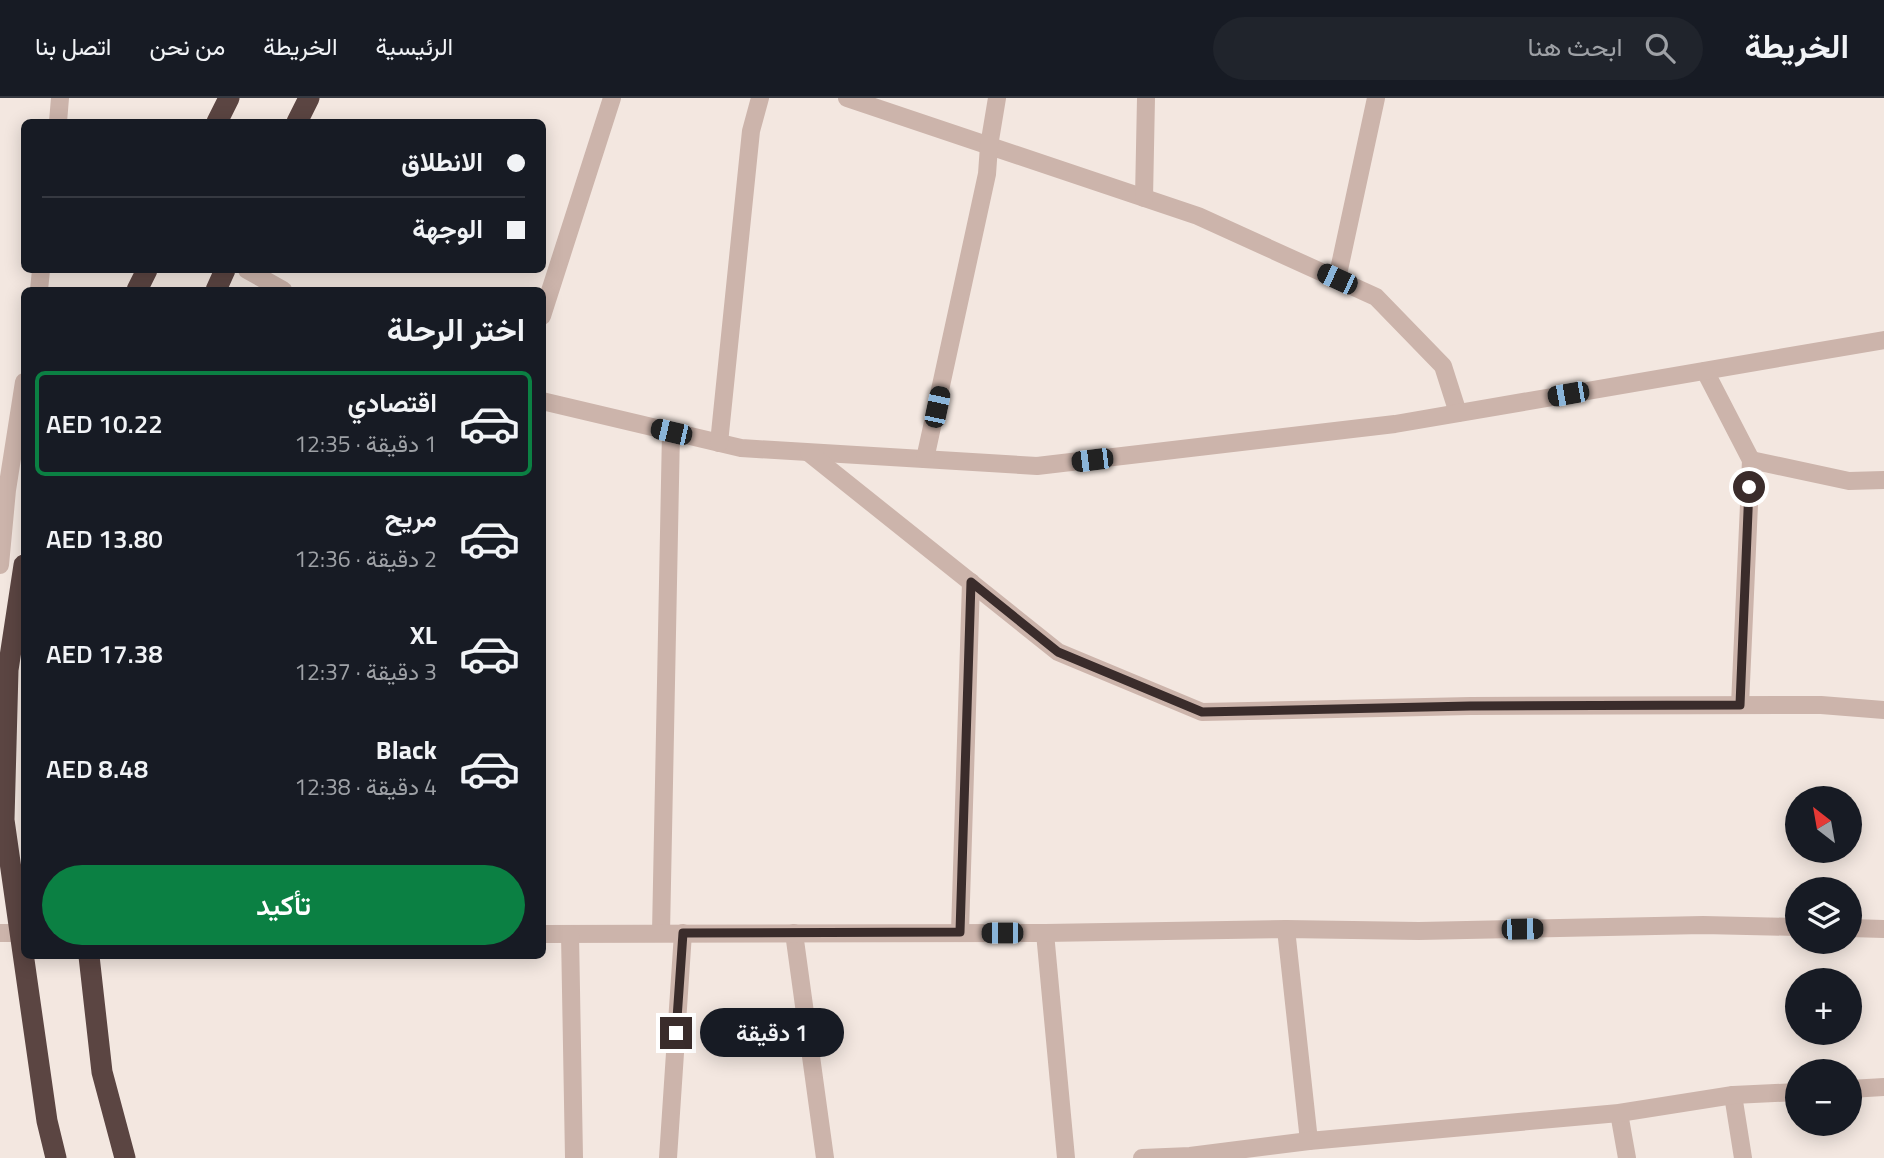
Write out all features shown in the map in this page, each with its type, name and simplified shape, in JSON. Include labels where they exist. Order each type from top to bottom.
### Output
[{"type":"highway","points":[[218,119],[229,98]]},
{"type":"highway","points":[[298,119],[309,98]]},
{"type":"highway","points":[[21,585],[8,670],[4,820],[15,933],[47,1121],[56,1158]]},
{"type":"highway","points":[[89,959],[102,1072],[125,1158]]},
{"type":"street","points":[[58,119],[60,98]]},
{"type":"street","points":[[546,304],[612,98]]},
{"type":"street","points":[[719,443],[751,131],[760,98]]},
{"type":"street","points":[[847,98],[1198,216],[1376,297],[1443,366],[1458,413]]},
{"type":"street","points":[[925,459],[987,174],[997,98]]},
{"type":"street","points":[[1144,198],[1146,98]]},
{"type":"street","points":[[1337,279],[1376,98]]},
{"type":"street","points":[[252,273],[278,287]]},
{"type":"street","points":[[546,402],[741,448],[1037,466],[1395,424],[1884,340]]},
{"type":"street","points":[[1705,372],[1751,460],[1740,705]]},
{"type":"street","points":[[0,565],[7,490],[21,401]]},
{"type":"street","points":[[661,933],[671,432]]},
{"type":"street","points":[[809,453],[1058,652],[1202,712],[1470,706],[1740,705],[1821,705],[1884,710]]},
{"type":"street","points":[[1751,460],[1849,481],[1884,480]]},
{"type":"street","points":[[960,932],[971,582]]},
{"type":"street","points":[[0,774],[4,820]]},
{"type":"street","points":[[546,934],[1045,933],[1286,929],[1419,932],[1703,925],[1785,927]]},
{"type":"street","points":[[1862,928],[1884,929]]},
{"type":"street","points":[[1286,929],[1309,1141]]},
{"type":"street","points":[[668,1158],[683,933]]},
{"type":"street","points":[[794,933],[825,1158]]},
{"type":"street","points":[[1045,933],[1066,1158]]},
{"type":"street","points":[[570,934],[574,1158]]},
{"type":"street","points":[[1862,1088],[1884,1087]]},
{"type":"street","points":[[1142,1158],[1190,1156],[1309,1141],[1619,1113],[1733,1095],[1785,1093]]},
{"type":"street","points":[[1733,1095],[1743,1158]]},
{"type":"street","points":[[1619,1113],[1627,1158]]},
{"type":"route","points":[[676,1033],[683,933],[960,932],[971,582],[1058,652],[1202,712],[1470,706],[1740,705],[1749,487]]}]
